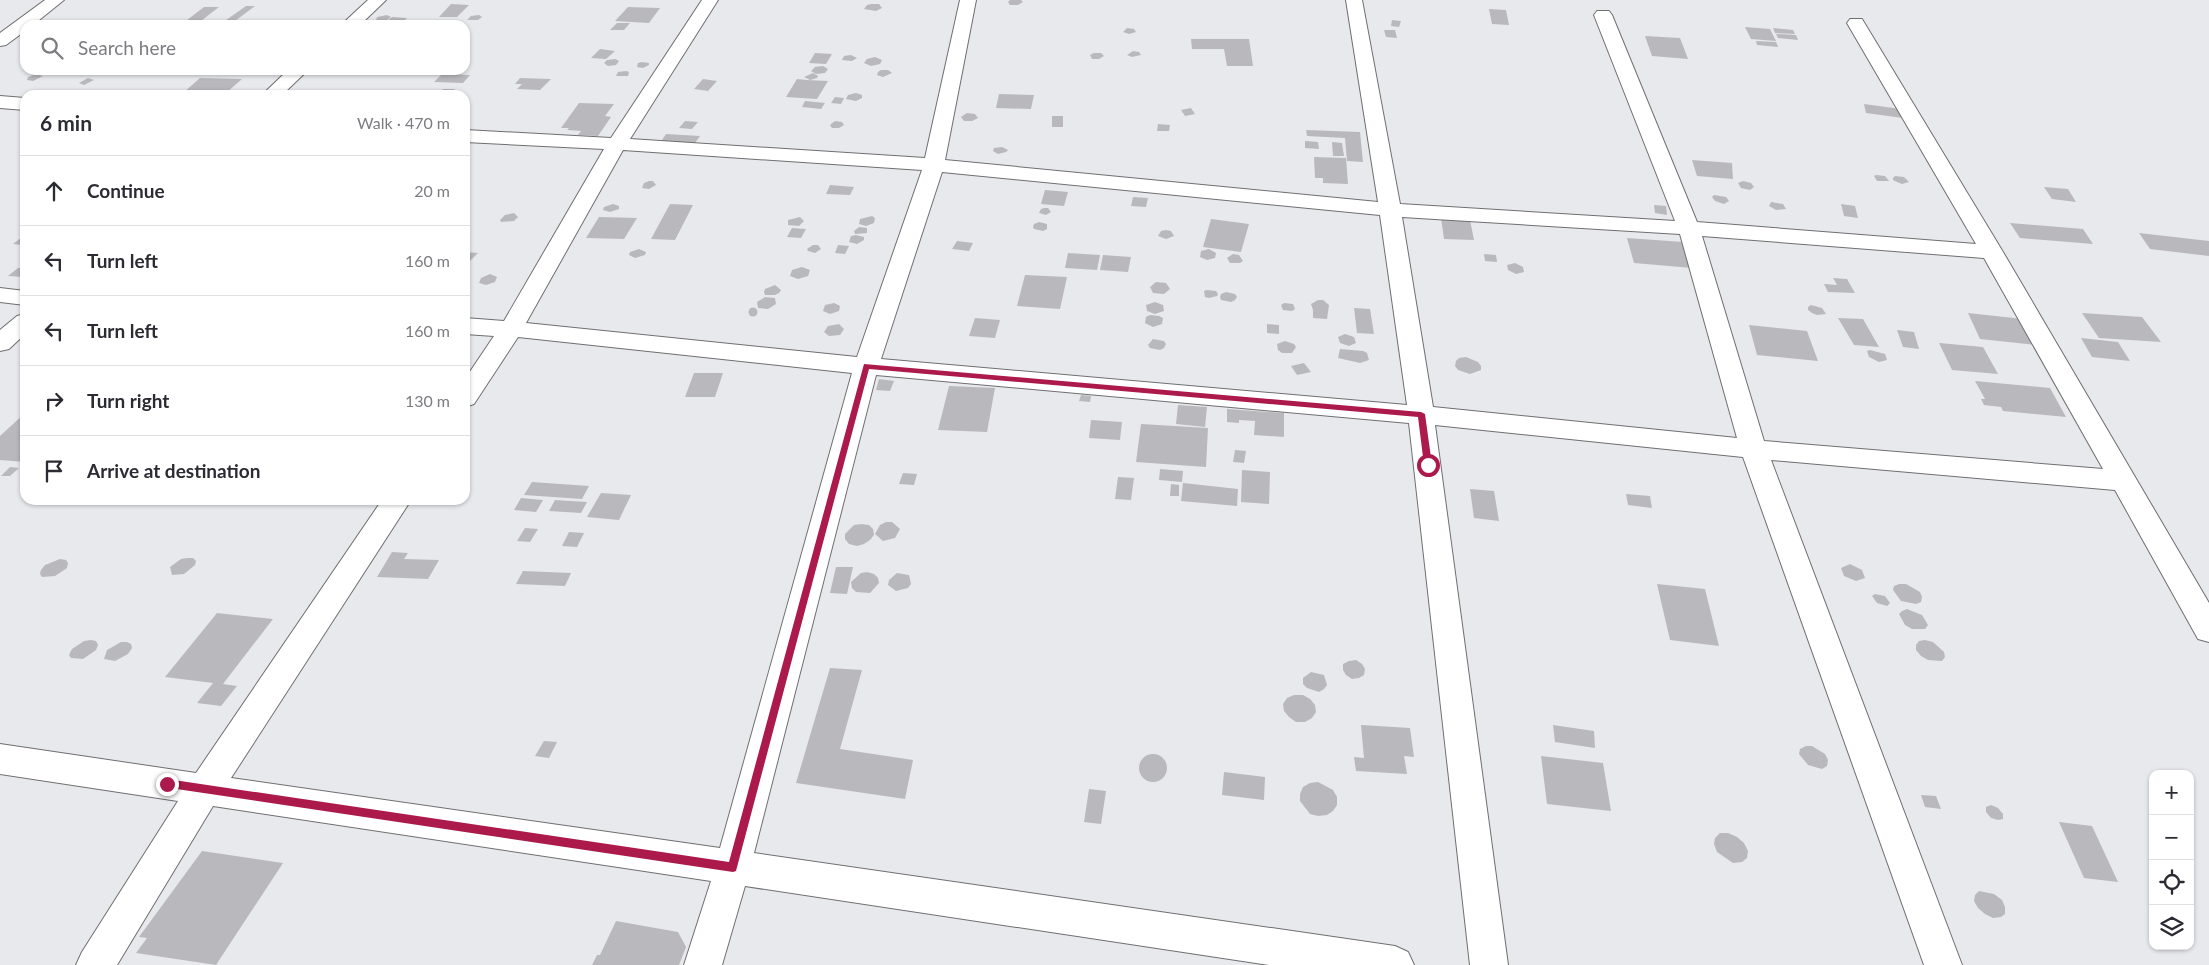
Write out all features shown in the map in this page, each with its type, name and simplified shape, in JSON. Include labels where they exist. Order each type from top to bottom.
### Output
[{"type":"street","points":[[29,20],[56,0]]},
{"type":"street","points":[[356,20],[378,0]]},
{"type":"street","points":[[470,391],[512,329],[617,144],[710,0]]},
{"type":"street","points":[[703,965],[733,867],[866,366],[934,165],[968,0]]},
{"type":"street","points":[[1354,0],[1390,210],[1421,414],[1489,965]]},
{"type":"street","points":[[1604,15],[1689,228],[1753,449],[1943,965]]},
{"type":"street","points":[[1856,23],[1992,252],[2209,630]]},
{"type":"street","points":[[0,41],[20,26]]},
{"type":"street","points":[[277,90],[293,75]]},
{"type":"street","points":[[0,102],[20,104]]},
{"type":"street","points":[[470,136],[934,165],[1390,210],[1689,228],[1992,252]]},
{"type":"street","points":[[0,295],[20,297]]},
{"type":"street","points":[[0,343],[20,325]]},
{"type":"street","points":[[470,326],[512,329],[866,366],[1421,414],[1753,449],[2124,481]]},
{"type":"street","points":[[95,965],[204,789],[394,505]]},
{"type":"street","points":[[0,759],[1395,965]]},
{"type":"building","points":[[1010,0],[1021,0],[1023,2],[1018,5],[1010,5],[1008,2]]},
{"type":"building","points":[[451,4],[469,5],[457,17],[439,17]]},
{"type":"building","points":[[879,4],[882,8],[876,11],[864,9],[867,5]]},
{"type":"building","points":[[246,6],[255,6],[236,20],[226,20]]},
{"type":"building","points":[[204,7],[219,7],[202,20],[187,20]]},
{"type":"building","points":[[628,7],[660,8],[649,23],[615,21]]},
{"type":"building","points":[[1489,9],[1506,10],[1509,25],[1492,24]]},
{"type":"building","points":[[387,15],[391,17],[387,20],[376,20],[377,17]]},
{"type":"building","points":[[479,15],[482,17],[478,20],[467,20],[471,16]]},
{"type":"building","points":[[392,17],[407,18],[405,20],[388,20]]},
{"type":"building","points":[[1392,20],[1401,21],[1399,27],[1391,26]]},
{"type":"building","points":[[617,23],[630,23],[624,30],[610,30]]},
{"type":"building","points":[[1745,27],[1770,29],[1776,41],[1751,39]]},
{"type":"building","points":[[1127,28],[1134,29],[1136,32],[1129,34],[1123,32]]},
{"type":"building","points":[[1773,28],[1793,30],[1795,34],[1775,33]]},
{"type":"building","points":[[1384,30],[1395,30],[1397,38],[1386,37]]},
{"type":"building","points":[[1776,34],[1796,35],[1798,40],[1778,38]]},
{"type":"building","points":[[1645,36],[1680,38],[1688,59],[1652,56]]},
{"type":"building","points":[[1191,39],[1249,39],[1253,66],[1227,66],[1224,49],[1192,49]]},
{"type":"building","points":[[1756,41],[1776,42],[1778,47],[1757,45]]},
{"type":"building","points":[[600,49],[615,51],[606,59],[591,58]]},
{"type":"building","points":[[1133,51],[1139,52],[1141,55],[1132,57],[1127,55]]},
{"type":"building","points":[[815,53],[832,54],[826,64],[809,63]]},
{"type":"building","points":[[1101,53],[1104,56],[1099,59],[1092,59],[1090,55]]},
{"type":"building","points":[[851,55],[857,58],[852,61],[842,60],[844,56]]},
{"type":"building","points":[[875,57],[882,60],[880,64],[871,66],[864,63],[867,59]]},
{"type":"building","points":[[615,59],[619,61],[616,65],[608,66],[604,63],[607,60]]},
{"type":"building","points":[[638,63],[649,63],[649,65],[643,68],[637,67]]},
{"type":"building","points":[[823,66],[828,69],[825,73],[816,74],[811,71],[815,67]]},
{"type":"building","points":[[881,70],[888,70],[892,73],[883,77],[877,75]]},
{"type":"building","points":[[618,72],[629,72],[628,76],[616,76]]},
{"type":"building","points":[[813,73],[818,76],[817,78],[810,80],[804,77]]},
{"type":"building","points":[[33,75],[43,76],[33,81],[27,80],[28,77]]},
{"type":"building","points":[[441,75],[470,75],[463,83],[434,82]]},
{"type":"building","points":[[88,78],[94,80],[84,85],[79,83]]},
{"type":"building","points":[[200,78],[242,79],[229,90],[186,90]]},
{"type":"building","points":[[520,78],[551,79],[540,90],[517,89],[522,84],[515,84]]},
{"type":"building","points":[[703,79],[717,81],[708,91],[694,89]]},
{"type":"building","points":[[797,79],[828,81],[817,99],[786,97]]},
{"type":"building","points":[[856,93],[862,95],[862,98],[856,101],[846,99],[848,95]]},
{"type":"building","points":[[999,94],[1034,95],[1031,109],[996,108]]},
{"type":"building","points":[[835,97],[844,98],[841,104],[831,103]]},
{"type":"building","points":[[805,101],[825,103],[821,109],[802,107]]},
{"type":"building","points":[[579,103],[614,104],[605,116],[611,117],[598,136],[578,135],[581,131],[561,128]]},
{"type":"building","points":[[1864,104],[1901,109],[1903,118],[1866,113]]},
{"type":"building","points":[[1191,108],[1195,114],[1185,116],[1181,110]]},
{"type":"building","points":[[967,113],[975,114],[978,118],[972,121],[964,121],[961,117]]},
{"type":"building","points":[[1052,116],[1063,116],[1063,127],[1052,127]]},
{"type":"building","points":[[685,121],[698,122],[692,129],[679,128]]},
{"type":"building","points":[[835,121],[842,122],[844,125],[839,128],[832,128],[830,125]]},
{"type":"building","points":[[1158,124],[1170,125],[1169,131],[1157,131]]},
{"type":"building","points":[[1306,130],[1360,132],[1363,162],[1347,161],[1345,138],[1307,136]]},
{"type":"building","points":[[666,134],[700,136],[693,146],[660,143]]},
{"type":"building","points":[[1305,141],[1318,142],[1319,149],[1305,148]]},
{"type":"building","points":[[1332,142],[1342,143],[1344,156],[1333,156]]},
{"type":"building","points":[[1002,147],[1008,150],[998,154],[993,151],[994,148]]},
{"type":"building","points":[[1314,157],[1346,158],[1348,184],[1323,183],[1323,178],[1315,178]]},
{"type":"building","points":[[1692,160],[1732,163],[1733,179],[1697,176]]},
{"type":"building","points":[[1874,176],[1885,176],[1889,181],[1877,181]]},
{"type":"building","points":[[1895,176],[1904,177],[1909,182],[1902,184],[1897,182],[1893,180]]},
{"type":"building","points":[[653,181],[656,185],[649,189],[642,188],[644,183]]},
{"type":"building","points":[[1743,181],[1751,183],[1754,187],[1750,190],[1741,188],[1738,183]]},
{"type":"building","points":[[830,185],[854,187],[850,195],[826,194]]},
{"type":"building","points":[[2044,187],[2068,189],[2076,202],[2052,199]]},
{"type":"building","points":[[1045,190],[1068,192],[1064,206],[1041,204]]},
{"type":"building","points":[[1714,195],[1726,197],[1729,201],[1724,204],[1715,201],[1712,197]]},
{"type":"building","points":[[1133,197],[1148,198],[1146,207],[1131,206]]},
{"type":"building","points":[[1771,202],[1783,204],[1786,209],[1776,210],[1769,206]]},
{"type":"building","points":[[613,204],[619,206],[619,209],[610,212],[603,210],[604,207]]},
{"type":"building","points":[[670,204],[693,205],[675,240],[651,239]]},
{"type":"building","points":[[1841,204],[1855,206],[1858,218],[1844,216]]},
{"type":"building","points":[[1654,205],[1666,206],[1667,215],[1655,213]]},
{"type":"building","points":[[1044,208],[1048,208],[1051,212],[1046,215],[1039,213]]},
{"type":"building","points":[[514,213],[518,217],[514,221],[501,222],[500,220],[505,215]]},
{"type":"building","points":[[872,216],[875,218],[874,223],[866,226],[859,224],[860,219]]},
{"type":"building","points":[[599,217],[637,218],[624,239],[586,238]]},
{"type":"building","points":[[800,217],[804,221],[799,226],[788,225],[788,220]]},
{"type":"building","points":[[1441,218],[1470,220],[1474,240],[1444,239]]},
{"type":"building","points":[[1211,219],[1249,224],[1241,252],[1203,247]]},
{"type":"building","points":[[1039,222],[1047,224],[1047,229],[1043,231],[1034,229],[1034,224]]},
{"type":"building","points":[[2010,223],[2083,229],[2093,244],[2020,238]]},
{"type":"building","points":[[859,227],[867,228],[867,233],[855,234],[854,231]]},
{"type":"building","points":[[792,228],[806,229],[801,238],[787,237]]},
{"type":"building","points":[[1161,231],[1171,231],[1174,236],[1166,239],[1158,236]]},
{"type":"building","points":[[2139,233],[2209,241],[2209,256],[2150,249]]},
{"type":"building","points":[[851,236],[864,237],[864,240],[857,244],[849,242]]},
{"type":"building","points":[[1627,238],[1683,242],[1692,268],[1634,263]]},
{"type":"building","points":[[20,239],[20,245],[13,244]]},
{"type":"building","points":[[957,241],[973,243],[969,251],[952,249]]},
{"type":"building","points":[[813,245],[818,245],[821,249],[815,253],[808,251],[807,249]]},
{"type":"building","points":[[838,245],[849,246],[845,254],[835,253]]},
{"type":"building","points":[[639,249],[646,252],[645,255],[635,258],[629,255],[630,252]]},
{"type":"building","points":[[1209,249],[1216,253],[1215,258],[1207,260],[1200,257],[1201,251]]},
{"type":"building","points":[[470,252],[478,253],[470,261]]},
{"type":"building","points":[[1068,253],[1100,255],[1097,270],[1065,268]]},
{"type":"building","points":[[1233,254],[1239,255],[1243,261],[1240,263],[1230,263],[1227,258]]},
{"type":"building","points":[[1484,254],[1496,255],[1497,262],[1485,261]]},
{"type":"building","points":[[1103,255],[1131,257],[1128,272],[1100,270]]},
{"type":"building","points":[[1515,263],[1523,267],[1524,272],[1516,274],[1508,270],[1507,265]]},
{"type":"building","points":[[802,267],[810,270],[808,276],[798,279],[790,276],[792,270]]},
{"type":"building","points":[[18,268],[20,268],[20,277],[8,276]]},
{"type":"building","points":[[490,274],[497,277],[495,282],[486,285],[479,283],[481,278]]},
{"type":"building","points":[[1025,275],[1067,277],[1060,309],[1017,306]]},
{"type":"building","points":[[1833,278],[1847,279],[1855,293],[1828,292],[1824,284],[1837,285]]},
{"type":"building","points":[[1156,282],[1166,283],[1170,289],[1164,294],[1153,293],[1150,287]]},
{"type":"building","points":[[775,285],[781,290],[779,293],[765,295],[765,289]]},
{"type":"building","points":[[1204,291],[1216,291],[1218,294],[1209,298],[1205,297]]},
{"type":"building","points":[[1226,292],[1235,294],[1237,297],[1231,302],[1221,300],[1221,294]]},
{"type":"building","points":[[765,297],[775,298],[776,304],[768,309],[758,308],[757,302]]},
{"type":"building","points":[[1318,300],[1323,300],[1329,305],[1327,319],[1313,318],[1311,304]]},
{"type":"building","points":[[1155,302],[1163,305],[1164,311],[1155,314],[1147,311],[1146,305]]},
{"type":"building","points":[[834,303],[840,306],[839,311],[830,314],[823,311],[825,305]]},
{"type":"building","points":[[1284,303],[1293,304],[1295,309],[1292,311],[1283,310],[1281,305]]},
{"type":"building","points":[[1811,305],[1822,308],[1826,314],[1817,315],[1812,313],[1808,310],[1808,307]]},
{"type":"building","points":[[753,308],[757,312],[753,316],[749,312]]},
{"type":"building","points":[[1354,308],[1370,309],[1374,334],[1357,333]]},
{"type":"building","points":[[1968,313],[2023,319],[2037,345],[1980,339]]},
{"type":"building","points":[[2082,313],[2142,317],[2161,342],[2099,338]]},
{"type":"building","points":[[1150,315],[1163,318],[1162,324],[1153,327],[1145,323],[1146,317]]},
{"type":"building","points":[[975,318],[1000,320],[995,338],[969,336]]},
{"type":"building","points":[[1838,318],[1863,319],[1879,347],[1854,345]]},
{"type":"building","points":[[839,324],[844,329],[840,335],[829,336],[824,332],[828,326]]},
{"type":"building","points":[[1267,324],[1279,325],[1279,334],[1267,333]]},
{"type":"building","points":[[1749,325],[1807,331],[1818,361],[1757,355]]},
{"type":"building","points":[[1897,330],[1914,332],[1919,349],[1903,347]]},
{"type":"building","points":[[1345,334],[1354,337],[1356,343],[1349,346],[1340,343],[1338,337]]},
{"type":"building","points":[[2081,338],[2118,342],[2130,361],[2092,357]]},
{"type":"building","points":[[1153,339],[1164,341],[1166,344],[1164,348],[1160,350],[1150,348],[1148,345]]},
{"type":"building","points":[[1285,341],[1294,344],[1296,347],[1292,353],[1282,353],[1278,350],[1277,344]]},
{"type":"building","points":[[1939,343],[1983,347],[1998,374],[1952,370]]},
{"type":"building","points":[[1340,349],[1363,351],[1367,353],[1369,360],[1360,363],[1338,358]]},
{"type":"building","points":[[1867,351],[1885,354],[1887,360],[1879,362],[1869,357]]},
{"type":"building","points":[[1466,357],[1478,362],[1481,370],[1470,374],[1458,370],[1455,366],[1456,361],[1459,358]]},
{"type":"building","points":[[1304,363],[1311,372],[1297,375],[1291,366]]},
{"type":"building","points":[[694,373],[723,373],[715,397],[685,397]]},
{"type":"building","points":[[879,379],[894,381],[890,391],[876,390]]},
{"type":"building","points":[[1975,381],[2050,388],[2066,417],[2003,411],[2001,407],[1984,405],[1981,399],[1985,399]]},
{"type":"building","points":[[949,386],[995,388],[987,432],[938,430]]},
{"type":"building","points":[[1081,395],[1091,396],[1090,402],[1079,401]]},
{"type":"building","points":[[1178,405],[1207,407],[1205,427],[1176,424]]},
{"type":"building","points":[[1227,409],[1284,413],[1284,437],[1254,435],[1255,421],[1239,420],[1239,423],[1227,422]]},
{"type":"building","points":[[20,418],[20,462],[0,460],[0,436]]},
{"type":"building","points":[[1091,420],[1122,422],[1120,440],[1089,438]]},
{"type":"building","points":[[1141,424],[1208,428],[1206,467],[1136,462]]},
{"type":"building","points":[[1235,450],[1246,451],[1244,463],[1233,462]]},
{"type":"building","points":[[10,467],[19,468],[10,476],[1,476]]},
{"type":"building","points":[[1160,469],[1183,471],[1182,482],[1159,480]]},
{"type":"building","points":[[1242,470],[1270,472],[1269,504],[1241,502]]},
{"type":"building","points":[[903,473],[917,474],[914,485],[899,484]]},
{"type":"building","points":[[1118,477],[1134,478],[1131,500],[1115,499]]},
{"type":"building","points":[[532,482],[589,486],[582,499],[524,495]]},
{"type":"building","points":[[1183,483],[1238,489],[1237,506],[1181,501]]},
{"type":"building","points":[[1171,484],[1179,485],[1179,496],[1170,496]]},
{"type":"building","points":[[1470,489],[1494,491],[1499,521],[1474,518]]},
{"type":"building","points":[[601,493],[631,495],[619,520],[587,517]]},
{"type":"building","points":[[1626,494],[1650,496],[1652,508],[1628,505]]},
{"type":"building","points":[[521,498],[543,500],[536,512],[514,510]]},
{"type":"building","points":[[555,500],[587,502],[581,513],[549,511]]},
{"type":"building","points":[[892,522],[900,529],[895,538],[883,541],[875,534],[880,525]]},
{"type":"building","points":[[854,525],[869,525],[873,529],[874,535],[864,544],[857,546],[849,544],[845,539],[845,534]]},
{"type":"building","points":[[525,528],[538,529],[530,542],[517,541]]},
{"type":"building","points":[[569,532],[584,533],[577,547],[562,546]]},
{"type":"building","points":[[392,552],[408,553],[404,559],[439,560],[428,579],[377,577]]},
{"type":"building","points":[[193,558],[196,561],[195,565],[184,574],[172,575],[170,567],[181,559]]},
{"type":"building","points":[[60,559],[66,560],[68,563],[67,568],[55,576],[42,577],[40,574],[41,570],[45,565]]},
{"type":"building","points":[[1850,564],[1862,570],[1865,578],[1856,581],[1844,576],[1841,568]]},
{"type":"building","points":[[836,567],[853,567],[847,594],[830,593]]},
{"type":"building","points":[[523,571],[571,573],[565,586],[516,584]]},
{"type":"building","points":[[861,573],[874,574],[878,578],[879,583],[870,593],[856,592],[852,588],[851,582]]},
{"type":"building","points":[[897,573],[909,575],[911,584],[908,588],[896,591],[888,585],[889,580]]},
{"type":"building","points":[[1657,584],[1705,589],[1719,646],[1670,640]]},
{"type":"building","points":[[1906,584],[1920,592],[1921,602],[1916,604],[1901,601],[1893,590],[1894,586]]},
{"type":"building","points":[[1875,594],[1885,596],[1890,603],[1887,606],[1877,603],[1872,596]]},
{"type":"building","points":[[1907,609],[1922,615],[1928,625],[1925,629],[1912,629],[1905,625],[1899,614]]},
{"type":"building","points":[[217,613],[273,619],[223,684],[237,686],[221,706],[197,703],[213,683],[165,677]]},
{"type":"building","points":[[84,641],[96,641],[98,645],[96,650],[83,659],[71,658],[69,655],[72,649]]},
{"type":"building","points":[[1919,641],[1933,642],[1944,652],[1945,657],[1942,661],[1928,660],[1916,650],[1916,645]]},
{"type":"building","points":[[121,642],[131,644],[132,648],[128,654],[115,661],[104,659],[107,650]]},
{"type":"building","points":[[1356,660],[1365,669],[1364,675],[1352,679],[1343,670],[1343,664]]},
{"type":"building","points":[[830,668],[862,670],[840,749],[913,760],[905,799],[796,783]]},
{"type":"building","points":[[1311,672],[1324,675],[1327,685],[1319,692],[1307,688],[1303,684],[1303,678]]},
{"type":"building","points":[[1294,695],[1303,695],[1315,705],[1316,712],[1312,718],[1305,722],[1296,722],[1284,711],[1283,704],[1287,698]]},
{"type":"building","points":[[1361,725],[1410,728],[1414,757],[1404,756],[1407,774],[1356,771],[1354,757],[1364,758]]},
{"type":"building","points":[[1553,725],[1594,731],[1595,748],[1555,742]]},
{"type":"building","points":[[544,741],[557,742],[549,758],[535,756]]},
{"type":"building","points":[[1812,746],[1825,754],[1828,760],[1827,766],[1822,769],[1808,765],[1799,754],[1800,749]]},
{"type":"building","points":[[1153,754],[1163,758],[1167,768],[1163,778],[1153,782],[1143,778],[1139,768],[1143,758]]},
{"type":"building","points":[[1541,756],[1603,763],[1611,811],[1547,804]]},
{"type":"building","points":[[1224,772],[1265,777],[1264,800],[1222,795]]},
{"type":"building","points":[[1318,782],[1333,790],[1337,797],[1337,805],[1327,815],[1318,816],[1310,814],[1300,801],[1303,787],[1310,783]]},
{"type":"building","points":[[1089,789],[1106,791],[1101,824],[1084,822]]},
{"type":"building","points":[[1921,795],[1936,796],[1941,809],[1925,807]]},
{"type":"building","points":[[1991,805],[1998,808],[2003,814],[2003,819],[1991,818],[1986,812],[1986,807]]},
{"type":"building","points":[[2059,822],[2092,826],[2118,882],[2084,878]]},
{"type":"building","points":[[1720,833],[1728,833],[1744,843],[1748,851],[1747,858],[1742,862],[1733,863],[1717,852],[1714,844],[1715,838]]},
{"type":"building","points":[[202,851],[283,863],[216,965],[136,953],[147,938],[139,937]]},
{"type":"building","points":[[1979,891],[1994,894],[2002,900],[2005,914],[2001,917],[1993,918],[1978,908],[1974,901],[1975,895]]},
{"type":"building","points":[[616,921],[678,932],[686,947],[679,965],[592,965],[597,955],[600,955]]},
{"type":"route","points":[[167,784],[733,867],[866,366],[1421,414],[1428,465]]}]
